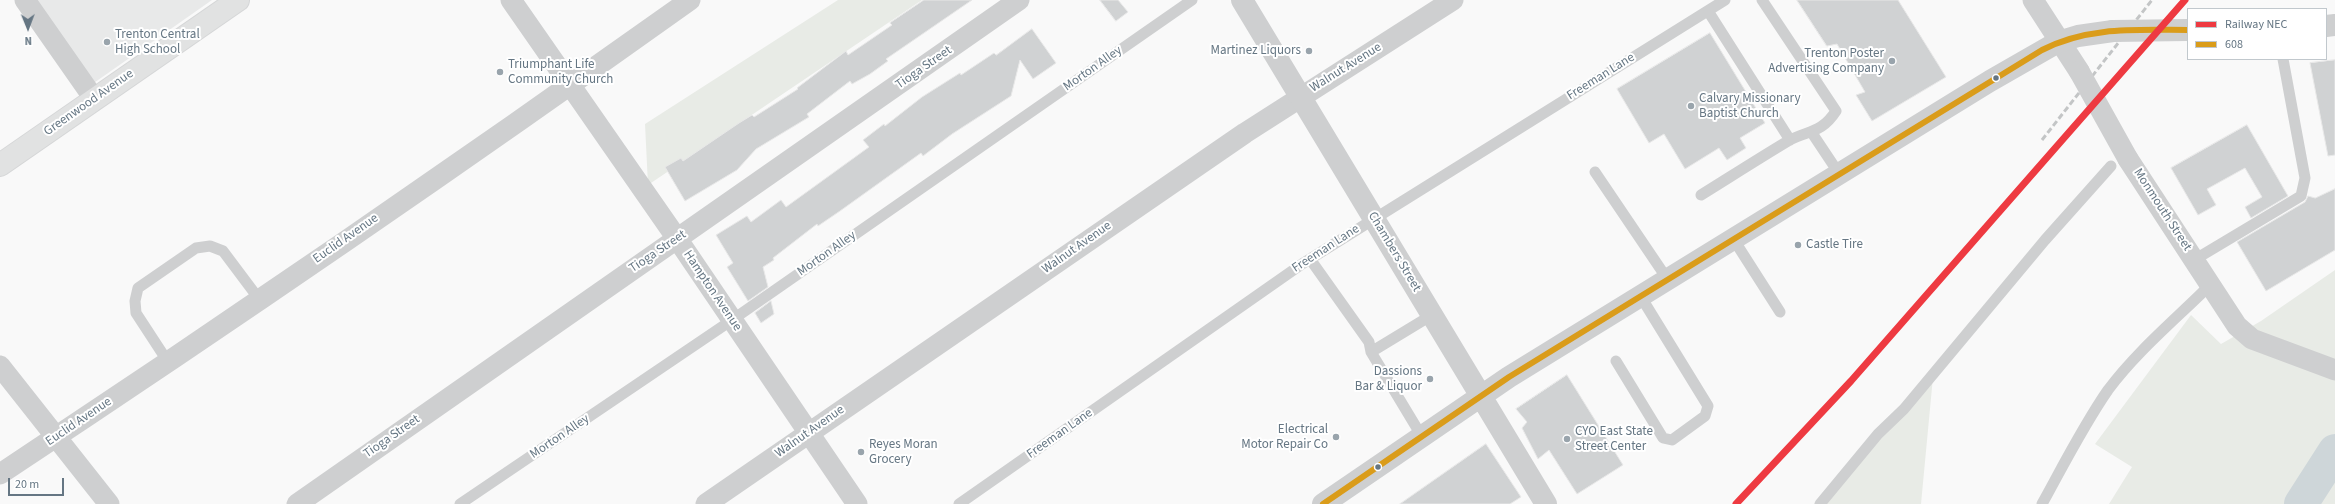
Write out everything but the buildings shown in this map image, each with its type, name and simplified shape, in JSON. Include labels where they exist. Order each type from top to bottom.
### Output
[{"type":"main road","name":"Greenwood Avenue","points":[[0,165],[238,0]]},
{"type":"street","points":[[25,0],[95,100]]},
{"type":"street","name":"Hampton Avenue","points":[[511,0],[678,240],[857,504]]},
{"type":"street","name":"Euclid Avenue","points":[[0,474],[259,300],[571,85],[690,0]]},
{"type":"street","name":"Tioga Street","points":[[297,504],[678,240],[1019,0]]},
{"type":"street","name":"Chambers Street","points":[[1242,0],[1546,504]]},
{"type":"street","name":"Walnut Avenue","points":[[706,504],[1300,96],[1454,0]]},
{"type":"street","name":"Monmouth Street","points":[[2033,0],[2058,42],[2079,71],[2119,162],[2194,260],[2237,326],[2252,338],[2335,370]]},
{"type":"street","points":[[1323,504],[1421,435],[1480,396],[1990,81],[2058,42],[2078,36],[2113,31],[2187,30]]},
{"type":"street","points":[[0,366],[109,504]]},
{"type":"lane","name":"Morton Alley","points":[[460,504],[732,320],[1192,0]]},
{"type":"lane","name":"Freeman Lane","points":[[959,504],[1310,259],[1725,0]]},
{"type":"lane","points":[[1701,196],[1790,140],[1812,133],[1830,121],[1836,111],[1762,0]]},
{"type":"lane","points":[[1708,11],[1790,140]]},
{"type":"lane","points":[[2194,260],[2301,196],[2305,178],[2283,60]]},
{"type":"lane","points":[[1812,133],[1840,175]]},
{"type":"lane","points":[[1820,504],[1878,434],[1909,403],[2046,240],[2119,162]]},
{"type":"lane","points":[[1595,172],[1668,280]]},
{"type":"lane","points":[[1734,240],[1780,312]]},
{"type":"lane","points":[[168,362],[136,313],[135,301],[138,288],[196,248],[210,246],[223,251],[259,300]]},
{"type":"lane","points":[[1310,259],[1369,342],[1371,352],[1421,435]]},
{"type":"lane","points":[[2042,504],[2080,434],[2108,390],[2136,358],[2210,285]]},
{"type":"lane","points":[[1616,360],[1663,438],[1672,440],[1705,416],[1708,406],[1641,297]]},
{"type":"lane","points":[[1371,352],[1432,315]]},
{"type":"shaded area","name":"Trenton Central High School","points":[[33,0],[212,0],[91,85]]},
{"type":"shaded area","points":[[838,0],[922,0],[648,185],[645,124]]},
{"type":"shaded area","points":[[2335,270],[2335,504],[2109,504],[2132,467],[2095,444],[2191,315],[2221,344],[2261,321]]},
{"type":"shaded area","points":[[1933,377],[1921,504],[1814,504]]},
{"type":"waterway","points":[[2301,504],[2335,451]]},
{"type":"railway","points":[[2042,140],[2152,0]]},
{"type":"rail line","name":"NEC","points":[[1736,504],[1851,381],[2185,0]]},
{"type":"transit line","name":"608","points":[[1323,504],[1509,377],[2042,50],[2059,42],[2095,33],[2132,30],[2187,30]]},
{"type":"place","name":"Trenton Central High School","points":[[107,42]]},
{"type":"place","name":"Martinez Liquors","points":[[1309,51]]},
{"type":"place","name":"Trenton Poster Advertising Company","points":[[1892,61]]},
{"type":"place","name":"Triumphant Life Community Church","points":[[500,72]]},
{"type":"place","name":"Calvary Missionary Baptist Church","points":[[1691,106]]},
{"type":"place","name":"Castle Tire","points":[[1798,245]]},
{"type":"place","name":"Dassions Bar & Liquor","points":[[1430,379]]},
{"type":"place","name":"Electrical Motor Repair Co","points":[[1336,437]]},
{"type":"place","name":"CYO East State Street Center","points":[[1567,439]]},
{"type":"place","name":"Reyes Moran Grocery","points":[[861,452]]}]
